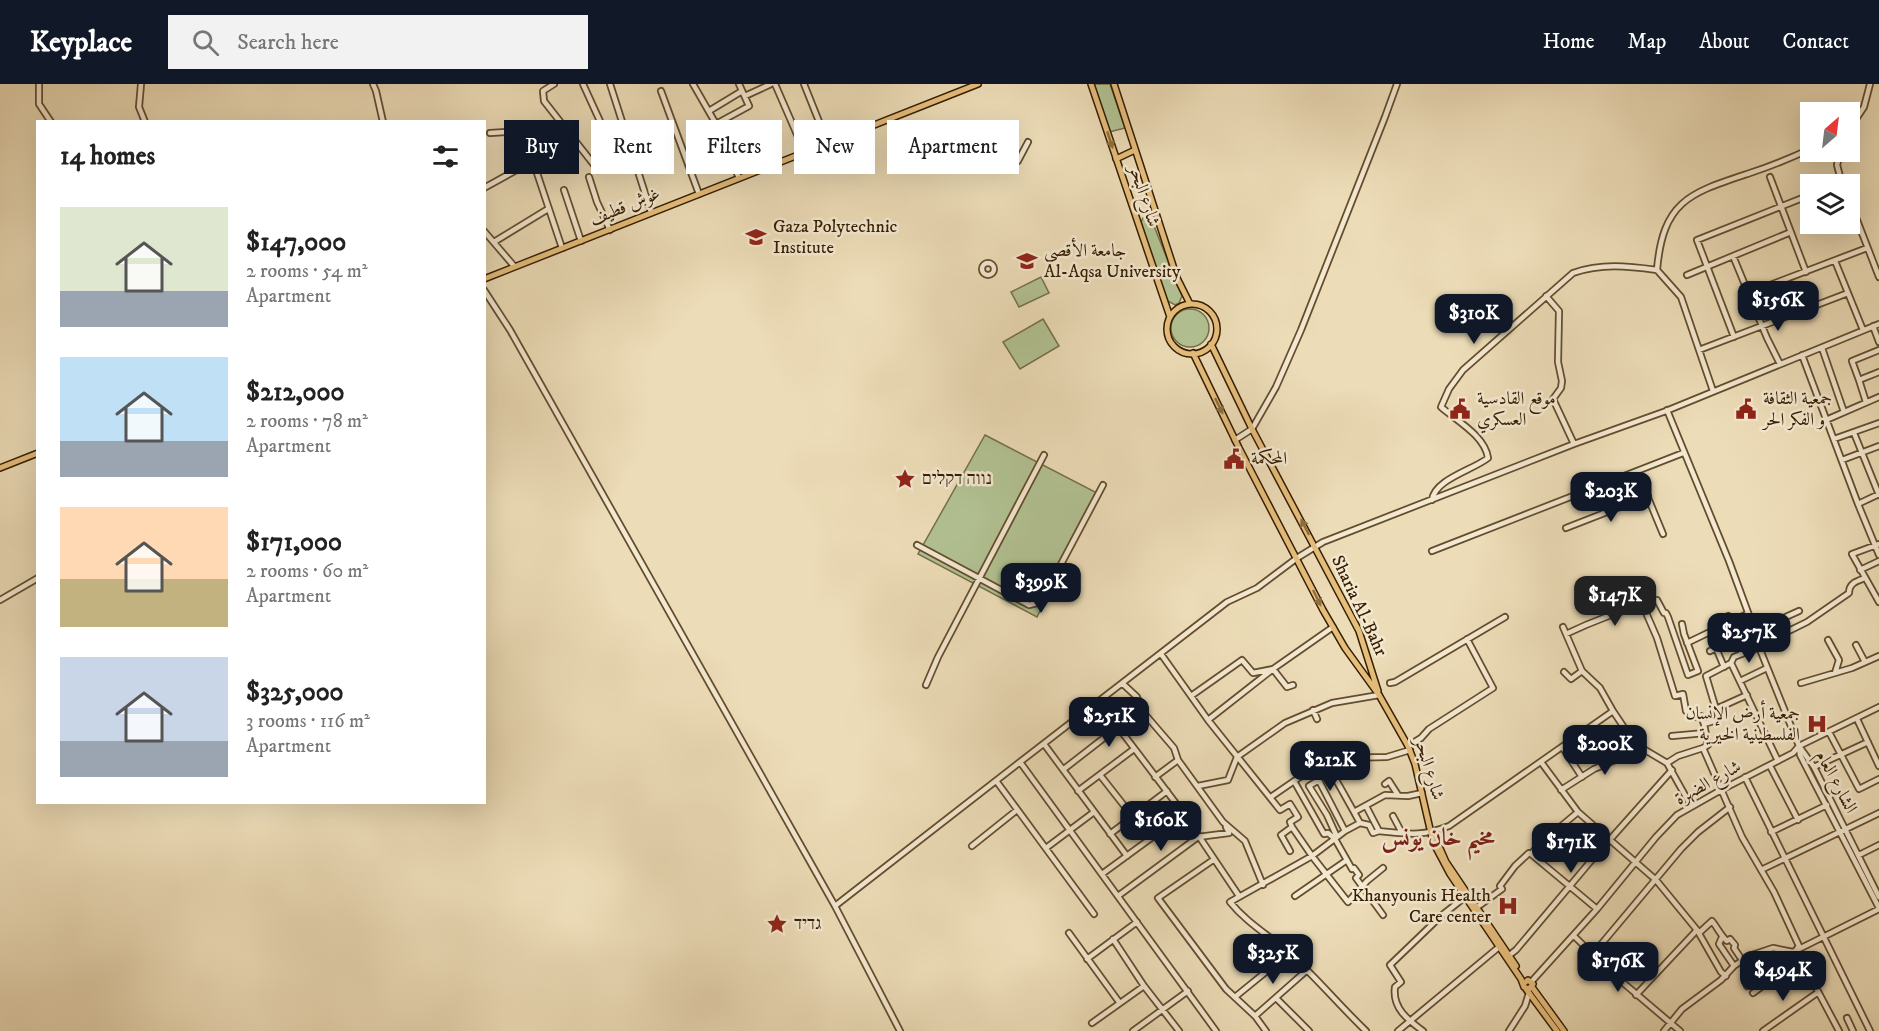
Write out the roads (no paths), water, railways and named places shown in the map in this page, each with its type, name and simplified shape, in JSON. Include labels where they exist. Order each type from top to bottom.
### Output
[{"type":"main road","name":"غوش قطيف","points":[[875,125],[978,84]]},
{"type":"main road","name":"شارع البحر","points":[[1092,84],[1170,317]]},
{"type":"main road","name":"شارع البحر","points":[[1114,84],[1177,278],[1190,304]]},
{"type":"main road","points":[[1116,159],[1134,150]]},
{"type":"main road","name":"غوش قطيف","points":[[486,278],[794,157]]},
{"type":"main road","points":[[1190,304],[1206,308],[1215,321],[1216,329],[1211,344],[1206,349],[1193,353],[1179,350],[1169,339],[1167,332],[1170,317],[1182,306],[1190,304]]},
{"type":"main road","name":"Sharia Al-Bahr","points":[[1211,344],[1252,429],[1364,643],[1379,695]]},
{"type":"main road","name":"Sharia Al-Bahr","points":[[1193,353],[1235,440],[1333,627],[1345,648],[1379,695]]},
{"type":"main road","points":[[0,468],[36,454]]},
{"type":"main road","name":"شارع البحر","points":[[1379,695],[1409,748],[1429,822],[1446,862],[1528,986],[1564,1031]]},
{"type":"main road","name":"شارع البحر","points":[[1433,833],[1438,853],[1465,897],[1476,908],[1508,956]]},
{"type":"main road","name":"شارع البحر","points":[[1528,986],[1539,1008],[1557,1031]]},
{"type":"street","points":[[39,84],[39,104],[50,120]]},
{"type":"street","points":[[141,84],[139,107],[144,120]]},
{"type":"street","points":[[373,84],[382,120]]},
{"type":"street","points":[[554,84],[543,91],[544,101],[591,161]]},
{"type":"street","points":[[583,84],[599,120]]},
{"type":"street","points":[[610,84],[651,212]]},
{"type":"street","points":[[693,84],[714,120]]},
{"type":"street","points":[[723,120],[749,106],[739,84]]},
{"type":"street","points":[[745,96],[773,84],[794,128]]},
{"type":"street","points":[[804,84],[818,120]]},
{"type":"street","points":[[1235,440],[1252,429],[1276,387],[1301,330],[1397,84]]},
{"type":"street","points":[[1860,113],[1864,107],[1870,84]]},
{"type":"street","points":[[709,111],[742,91]]},
{"type":"street","points":[[661,92],[699,194]]},
{"type":"street","points":[[490,133],[504,131]]},
{"type":"street","points":[[1019,159],[1028,142]]},
{"type":"street","points":[[1657,270],[1660,242],[1665,228],[1675,211],[1688,199],[1706,187],[1760,170],[1800,153]]},
{"type":"street","points":[[486,187],[509,174]]},
{"type":"street","points":[[537,174],[562,248]]},
{"type":"street","points":[[737,174],[739,178]]},
{"type":"street","points":[[589,177],[610,230]]},
{"type":"street","points":[[1770,177],[1806,272]]},
{"type":"street","points":[[564,190],[581,241]]},
{"type":"street","points":[[1734,338],[1697,240],[1800,199]]},
{"type":"street","points":[[494,242],[548,209]]},
{"type":"street","points":[[1860,229],[1879,277]]},
{"type":"street","points":[[1687,275],[1791,232]]},
{"type":"street","points":[[486,233],[514,266]]},
{"type":"street","points":[[1749,293],[1867,248]]},
{"type":"street","points":[[1733,256],[1780,364]]},
{"type":"street","points":[[1835,261],[1863,330]]},
{"type":"street","points":[[1432,500],[1441,484],[1488,458],[1479,438],[1442,407],[1449,388],[1463,369],[1574,273],[1589,268],[1618,265],[1657,270],[1681,297],[1713,391]]},
{"type":"street","points":[[486,293],[515,339],[836,906],[900,1031]]},
{"type":"street","points":[[1700,351],[1848,293]]},
{"type":"street","points":[[1546,296],[1559,311],[1558,362],[1562,381],[1561,388],[1553,399],[1574,444]]},
{"type":"street","points":[[836,906],[1227,602],[1257,588],[1315,547],[1336,536],[1668,410],[1876,325],[1879,342]]},
{"type":"street","points":[[1822,348],[1844,412]]},
{"type":"street","points":[[1866,402],[1852,361],[1879,350]]},
{"type":"street","points":[[1802,355],[1879,555]]},
{"type":"street","points":[[1859,380],[1879,372]]},
{"type":"street","points":[[1826,420],[1879,397]]},
{"type":"street","points":[[1664,1031],[1690,1002],[1726,976],[1742,960],[1773,948],[1794,951],[1879,909],[1843,830],[1827,806],[1800,755],[1799,746],[1767,668],[1729,561],[1668,410]]},
{"type":"street","points":[[1834,440],[1879,423]]},
{"type":"street","points":[[1854,433],[1879,494],[1858,504]]},
{"type":"street","points":[[1842,460],[1879,447]]},
{"type":"street","points":[[1432,551],[1683,453]]},
{"type":"street","points":[[926,685],[938,657],[1044,455]]},
{"type":"street","points":[[1637,471],[1663,534]]},
{"type":"street","points":[[917,545],[1029,605],[1041,602],[1102,485]]},
{"type":"street","points":[[1566,528],[1648,496]]},
{"type":"street","points":[[1877,545],[1852,554],[1879,602]]},
{"type":"street","points":[[1860,570],[1879,561]]},
{"type":"street","points":[[1704,724],[1717,720],[1718,716],[1706,676],[1731,663],[1734,657],[1825,610],[1849,593],[1854,582],[1865,578]]},
{"type":"street","points":[[0,600],[36,579]]},
{"type":"street","points":[[1566,634],[1599,619],[1658,600],[1679,645],[1679,653],[1688,675],[1698,671],[1682,624]]},
{"type":"street","points":[[1645,604],[1675,696],[1683,694],[1686,711],[1692,717],[1701,716],[1708,744],[1703,748],[1678,756],[1668,763]]},
{"type":"street","points":[[1716,648],[1799,611]]},
{"type":"street","points":[[1679,645],[1747,615]]},
{"type":"street","points":[[1728,616],[1742,654]]},
{"type":"street","points":[[1390,683],[1505,617]]},
{"type":"street","points":[[1208,720],[1273,669],[1333,627]]},
{"type":"street","points":[[1563,627],[1582,671],[1600,688],[1635,744],[1668,763],[1691,806]]},
{"type":"street","points":[[1715,630],[1716,648],[1724,667]]},
{"type":"street","points":[[1270,797],[1326,762],[1341,758],[1387,757],[1409,748],[1429,729],[1493,688],[1467,639]]},
{"type":"street","points":[[1828,640],[1839,660],[1835,673]]},
{"type":"street","points":[[1856,645],[1865,662]]},
{"type":"street","points":[[1161,654],[1208,720],[1280,810],[1290,804],[1298,817],[1290,822],[1292,827],[1348,902],[1383,868]]},
{"type":"street","points":[[1801,683],[1879,656]]},
{"type":"street","points":[[1191,696],[1242,660],[1253,673],[1273,669]]},
{"type":"street","points":[[1731,663],[1778,761]]},
{"type":"street","points":[[1740,681],[1767,668]]},
{"type":"street","points":[[1273,669],[1287,687],[1293,684]]},
{"type":"street","points":[[1564,672],[1571,679],[1582,671]]},
{"type":"street","points":[[1118,896],[1198,837],[1229,833],[1178,760],[1174,748],[1143,712],[1137,697],[1123,684]]},
{"type":"street","points":[[1198,786],[1228,780],[1237,757],[1285,723],[1313,710],[1350,699],[1379,695]]},
{"type":"street","points":[[1716,709],[1747,695]]},
{"type":"street","name":"شارع الضهرة","points":[[1528,986],[1574,936],[1667,824],[1691,806],[1721,789],[1770,766],[1793,753],[1799,746],[1879,707]]},
{"type":"street","points":[[1313,710],[1317,719]]},
{"type":"street","points":[[1366,1031],[1289,953],[1230,902],[1312,856],[1345,831],[1360,823],[1369,825],[1373,833],[1379,831],[1417,835],[1433,833],[1449,826],[1613,711]]},
{"type":"street","points":[[1064,769],[1143,712]]},
{"type":"street","points":[[1857,719],[1879,765]]},
{"type":"street","points":[[1118,728],[1184,814],[1239,896]]},
{"type":"street","points":[[1829,732],[1859,789],[1879,779]]},
{"type":"street","points":[[1672,736],[1705,733]]},
{"type":"street","points":[[1814,767],[1868,742]]},
{"type":"street","points":[[1044,744],[1127,856]]},
{"type":"street","points":[[1562,790],[1594,769],[1620,758],[1635,744]]},
{"type":"street","name":"الشارع العام","points":[[1799,746],[1814,767],[1843,830],[1859,855],[1879,897]]},
{"type":"street","points":[[1563,748],[1582,777]]},
{"type":"street","points":[[1703,748],[1742,837],[1774,892],[1799,946],[1747,986]]},
{"type":"street","points":[[1078,791],[1134,749]]},
{"type":"street","points":[[1155,777],[1178,760]]},
{"type":"street","points":[[1020,762],[1216,1031]]},
{"type":"street","points":[[1326,762],[1360,823]]},
{"type":"street","points":[[1541,762],[1578,812],[1656,880],[1698,932],[1721,972],[1726,976]]},
{"type":"street","points":[[1770,766],[1798,820]]},
{"type":"street","points":[[1313,769],[1345,831]]},
{"type":"street","points":[[1508,956],[1516,950],[1672,770]]},
{"type":"street","points":[[1100,775],[1133,817]]},
{"type":"street","points":[[1745,777],[1870,1031]]},
{"type":"street","points":[[1294,780],[1324,834],[1328,833],[1336,838]]},
{"type":"street","points":[[1319,780],[1309,786],[1327,815],[1352,869],[1354,868],[1359,875],[1356,878],[1383,915]]},
{"type":"street","points":[[1385,784],[1389,781],[1398,795]]},
{"type":"street","points":[[997,782],[1094,914]]},
{"type":"street","points":[[1110,834],[1167,791]]},
{"type":"street","points":[[1354,812],[1385,795],[1408,796],[1422,793]]},
{"type":"street","points":[[1366,806],[1379,831]]},
{"type":"street","points":[[1771,832],[1827,806]]},
{"type":"street","points":[[1593,954],[1698,832],[1730,807]]},
{"type":"street","points":[[972,846],[1017,810]]},
{"type":"street","points":[[1046,848],[1094,812]]},
{"type":"street","points":[[1476,908],[1502,889],[1500,886],[1523,858],[1531,854],[1578,812]]},
{"type":"street","points":[[1761,870],[1879,813]]},
{"type":"street","points":[[1102,874],[1184,814]]},
{"type":"street","points":[[1393,816],[1402,833]]},
{"type":"street","points":[[1223,822],[1245,841],[1263,885]]},
{"type":"street","points":[[1290,851],[1281,835],[1292,827]]},
{"type":"street","points":[[1859,855],[1879,845]]},
{"type":"street","points":[[1531,854],[1597,909]]},
{"type":"street","points":[[1213,860],[1158,898],[1222,984],[1255,1016],[1266,1031]]},
{"type":"street","points":[[1295,896],[1325,873],[1347,860]]},
{"type":"street","points":[[1424,1031],[1410,1022],[1395,1001],[1395,987],[1401,982],[1390,965],[1441,916],[1465,897]]},
{"type":"street","points":[[1636,995],[1698,932],[1712,921],[1722,937],[1727,941],[1730,939],[1736,945],[1734,948],[1742,960]]},
{"type":"street","points":[[1088,959],[1137,922]]},
{"type":"street","points":[[1069,933],[1119,1002]]},
{"type":"street","points":[[1574,936],[1636,995],[1680,1031]]},
{"type":"street","points":[[1722,937],[1719,944],[1734,966]]},
{"type":"street","points":[[1113,939],[1144,986],[1179,1031]]},
{"type":"street","points":[[1398,1031],[1500,947]]},
{"type":"street","points":[[1794,951],[1803,963],[1839,1031]]},
{"type":"street","points":[[1235,997],[1289,953]]},
{"type":"street","points":[[1753,993],[1803,963]]},
{"type":"street","points":[[1255,1016],[1306,971]]},
{"type":"street","points":[[1092,1023],[1144,986]]},
{"type":"street","points":[[1509,1031],[1525,1006],[1528,986]]},
{"type":"street","points":[[1133,1031],[1188,991]]},
{"type":"street","points":[[1763,1031],[1817,993]]},
{"type":"street","points":[[1276,998],[1309,1031]]},
{"type":"street","points":[[1525,1006],[1529,1004],[1539,1008]]},
{"type":"street","points":[[1847,1018],[1853,1031]]},
{"type":"place","name":"Gaza Polytechnic Institute","points":[[756,237]]},
{"type":"place","name":"جامعة الأقصى Al-Aqsa University","points":[[1027,261]]},
{"type":"place","name":"موقع القادسية العسكري","points":[[1460,409]]},
{"type":"place","name":"جمعية الثقافة و الفكر الحر","points":[[1746,409]]},
{"type":"place","name":"المحكمة","points":[[1234,459]]},
{"type":"place","name":"נווה דקלים","points":[[905,479]]},
{"type":"place","name":"جمعية أرض الإنسان الفلسطينية الخيرية","points":[[1817,724]]},
{"type":"place","name":"Khanyounis Health Care center","points":[[1508,906]]},
{"type":"place","name":"גדיד","points":[[777,924]]},
{"type":"district","name":"مخيم خان يونس","points":[[1438,838]]}]
